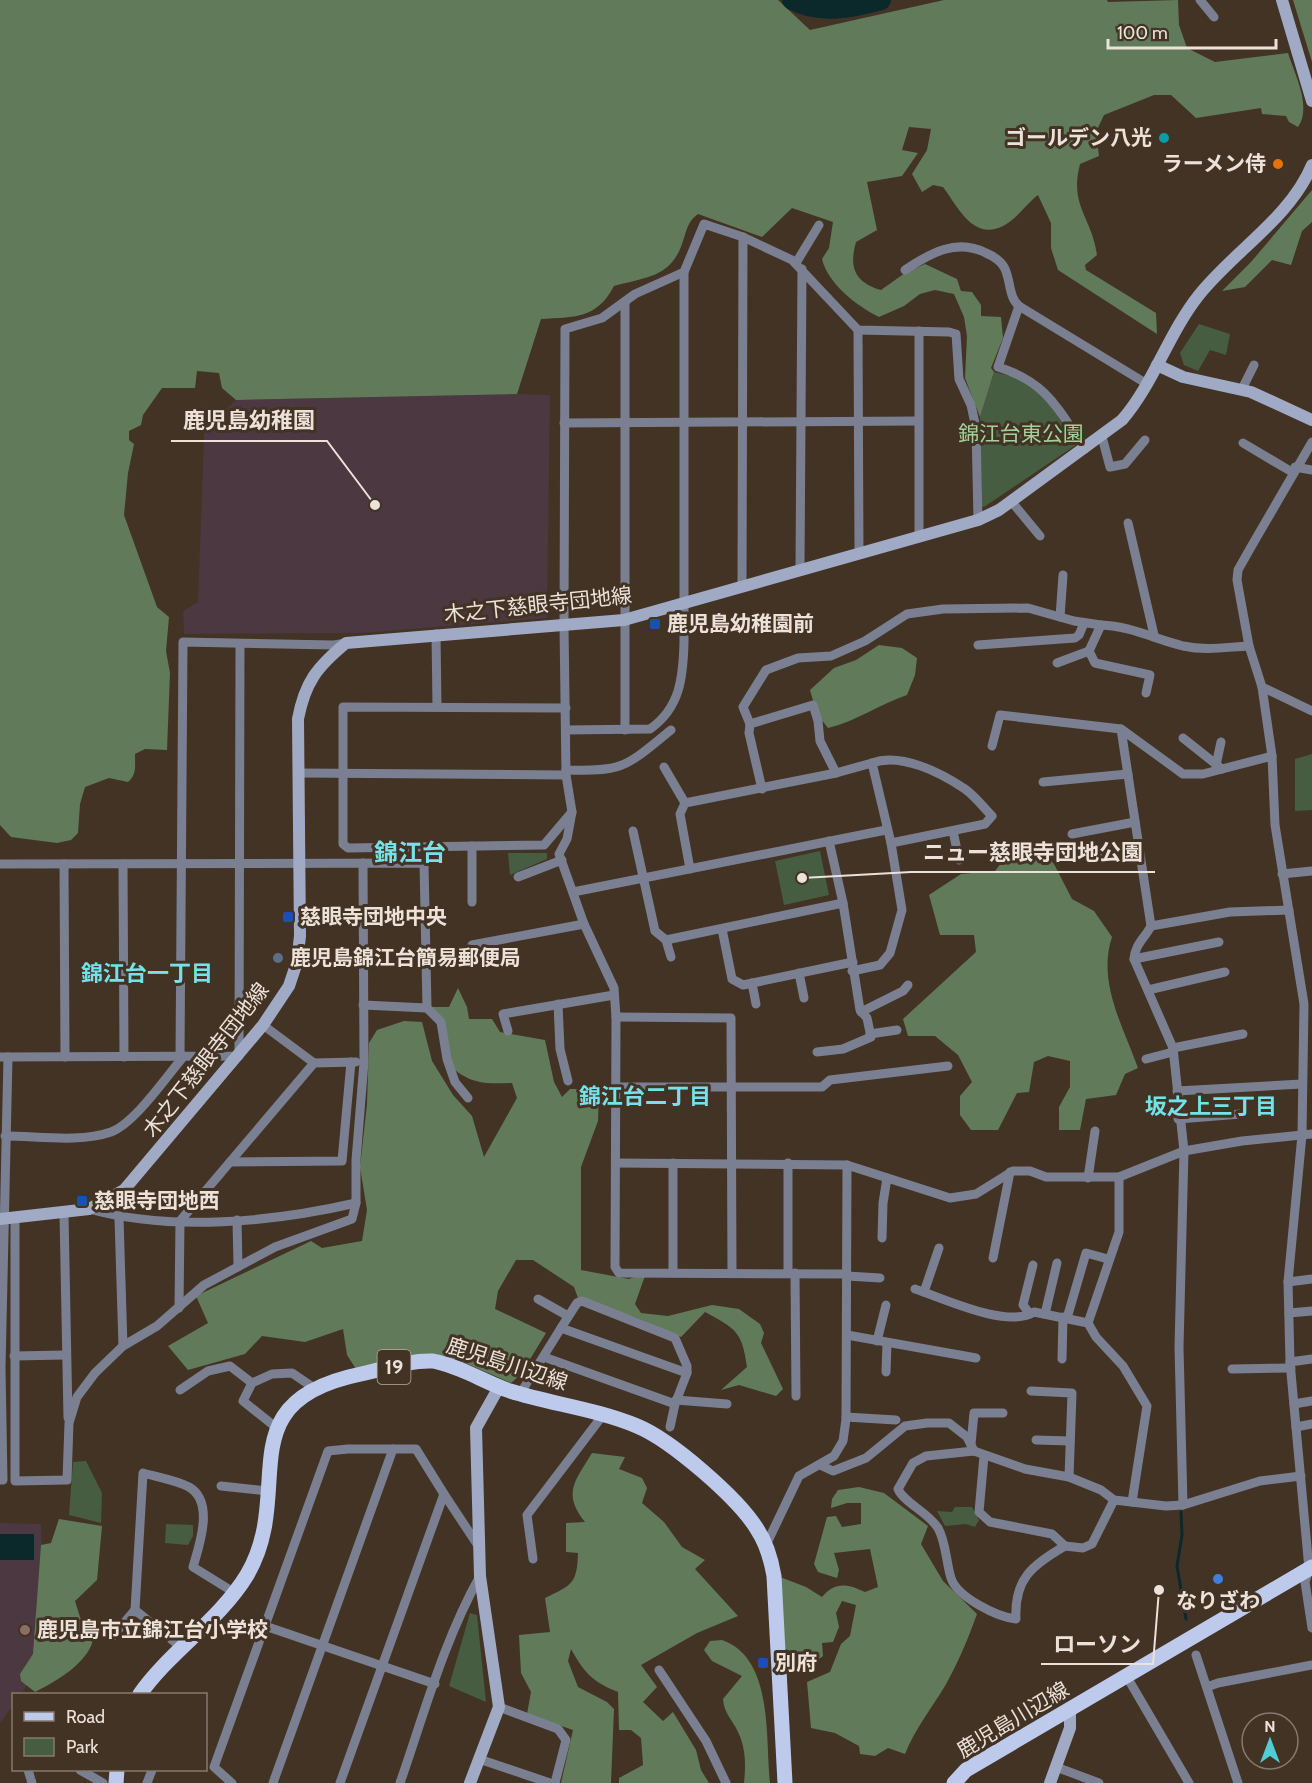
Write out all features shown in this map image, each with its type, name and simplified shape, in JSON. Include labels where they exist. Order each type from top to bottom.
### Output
[{"type":"main road","name":"鹿児島川辺線","points":[[142,1693],[235,1593],[247,1575],[260,1544],[272,1450],[278,1429],[294,1402],[314,1388],[338,1378],[428,1361],[448,1365],[520,1394],[603,1415],[645,1430],[688,1461],[737,1504],[757,1528],[766,1545],[774,1576],[785,1783]]},
{"type":"main road","name":"鹿児島川辺線","points":[[954,1783],[966,1770],[1310,1568]]},
{"type":"street","points":[[1200,0],[1214,17]]},
{"type":"street","points":[[1282,0],[1312,100]]},
{"type":"street","name":"木之下慈眼寺団地線","points":[[6,1218],[64,1214],[89,1209],[124,1190],[239,1056],[263,1025],[288,986],[297,962],[300,936],[298,719],[302,696],[313,675],[346,643],[624,620],[800,568],[978,520],[1011,501],[1102,437],[1131,410],[1197,297],[1294,197],[1312,165]]},
{"type":"street","points":[[566,730],[650,729],[673,708],[683,662],[684,272],[704,224],[743,237],[799,266],[858,330],[859,553]]},
{"type":"street","points":[[800,568],[799,266],[819,225]]},
{"type":"street","points":[[742,586],[743,237]]},
{"type":"street","points":[[905,270],[923,258],[948,247],[976,248],[997,258],[1004,267],[1014,302],[1019,306],[1147,384]]},
{"type":"street","points":[[684,272],[625,302],[602,318],[565,329],[566,772],[572,812],[567,839],[560,854],[584,924],[614,988],[616,1017],[615,1267],[619,1273],[791,1273],[880,1278]]},
{"type":"street","points":[[625,302],[623,423],[625,730]]},
{"type":"street","points":[[1019,306],[998,367],[1021,374],[1047,393],[1085,449]]},
{"type":"street","points":[[858,330],[957,334],[959,379],[971,405],[976,428],[978,520]]},
{"type":"street","points":[[919,331],[919,535]]},
{"type":"street","points":[[1157,365],[1183,376],[1242,389],[1312,420]]},
{"type":"street","points":[[1242,389],[1254,365]]},
{"type":"street","points":[[564,423],[918,421]]},
{"type":"street","points":[[1102,437],[1110,467],[1125,464],[1145,440]]},
{"type":"street","points":[[1312,442],[1294,470],[1269,520],[1238,570],[1238,588],[1247,623],[1249,646],[1262,687],[1272,756],[1275,825],[1282,874],[1300,976],[1308,1003],[1307,1135],[1288,1282],[1291,1365],[1310,1568],[1305,1582],[1312,1628]]},
{"type":"street","points":[[1243,443],[1294,470],[1312,470]]},
{"type":"street","points":[[1011,501],[1040,536]]},
{"type":"street","points":[[1128,523],[1154,635]]},
{"type":"street","points":[[1060,617],[1063,575]]},
{"type":"street","points":[[762,789],[749,733],[750,723],[743,708],[766,670],[798,658],[831,656],[865,641],[907,614],[943,609],[1028,608],[1084,623],[1117,626],[1154,635],[1192,648],[1220,649],[1249,646]]},
{"type":"street","points":[[978,645],[1075,638],[1079,635],[1084,623]]},
{"type":"street","points":[[1057,663],[1089,651],[1101,625]]},
{"type":"street","points":[[436,634],[437,706]]},
{"type":"street","points":[[5,1136],[90,1137],[113,1131],[131,1118],[182,1057],[183,642],[346,643]]},
{"type":"street","points":[[0,1480],[3,1480],[1,1368],[6,1218],[4,1057],[239,1056],[240,644]]},
{"type":"street","points":[[1089,651],[1095,663],[1150,675],[1146,693]]},
{"type":"street","points":[[1262,687],[1312,711]]},
{"type":"street","points":[[750,723],[813,705],[818,721],[820,741],[836,773]]},
{"type":"street","points":[[566,708],[343,707],[343,844],[348,848],[544,845],[572,812]]},
{"type":"street","points":[[992,746],[1000,715],[1121,729],[1183,774],[1203,774],[1219,767],[1272,756]]},
{"type":"street","points":[[1121,729],[1151,926],[1147,935],[1135,948],[1134,959],[1173,1050],[1178,1119],[1184,1151],[1179,1347],[1183,1505]]},
{"type":"street","points":[[299,773],[613,770],[624,766],[671,730]]},
{"type":"street","points":[[1183,738],[1219,767]]},
{"type":"street","points":[[1219,767],[1221,742]]},
{"type":"street","points":[[685,803],[836,773],[883,759],[927,769],[967,790],[992,816],[985,824],[891,843]]},
{"type":"street","points":[[722,929],[732,979],[743,985],[798,974],[880,965],[890,953],[902,910],[891,843],[886,830],[872,763]]},
{"type":"street","points":[[664,767],[685,803]]},
{"type":"street","points":[[1043,782],[1128,774]]},
{"type":"street","points":[[685,803],[680,814],[690,869]]},
{"type":"street","points":[[1072,834],[1135,822]]},
{"type":"street","points":[[573,892],[886,830]]},
{"type":"street","points":[[633,831],[655,931],[666,940],[671,957]]},
{"type":"street","points":[[953,831],[959,860]]},
{"type":"street","points":[[817,1052],[829,1052],[857,1045],[872,1037],[867,1018],[861,1012],[843,903],[829,841]]},
{"type":"street","points":[[472,846],[472,902]]},
{"type":"street","points":[[1068,856],[1138,846]]},
{"type":"street","points":[[518,877],[562,860]]},
{"type":"street","points":[[69,1423],[77,1397],[95,1373],[123,1346],[157,1326],[204,1285],[275,1247],[352,1219],[356,1203],[364,1062],[363,863]]},
{"type":"street","points":[[0,864],[424,863],[428,1008],[441,1022],[449,1066],[455,1082],[468,1098]]},
{"type":"street","points":[[64,864],[65,1057]]},
{"type":"street","points":[[123,864],[124,1057]]},
{"type":"street","points":[[1282,874],[1312,871]]},
{"type":"street","points":[[666,940],[843,903]]},
{"type":"street","points":[[1151,926],[1230,912],[1288,910]]},
{"type":"street","points":[[472,945],[584,924]]},
{"type":"street","points":[[1193,936],[1196,947]]},
{"type":"street","points":[[1134,959],[1219,942]]},
{"type":"street","points":[[1148,990],[1225,972]]},
{"type":"street","points":[[798,974],[804,998]]},
{"type":"street","points":[[1300,976],[1312,975]]},
{"type":"street","points":[[752,983],[756,1004]]},
{"type":"street","points":[[861,1012],[903,991],[908,985]]},
{"type":"street","points":[[508,1031],[503,1014],[614,994]]},
{"type":"street","points":[[558,1004],[560,1049],[568,1081]]},
{"type":"street","points":[[363,1005],[428,1008]]},
{"type":"street","points":[[616,1017],[730,1018],[732,1273]]},
{"type":"street","points":[[263,1025],[314,1063],[364,1062]]},
{"type":"street","points":[[870,1034],[897,1029]]},
{"type":"street","points":[[1146,1059],[1173,1050],[1243,1034]]},
{"type":"street","points":[[230,1162],[342,1161],[351,1062]]},
{"type":"street","points":[[179,1308],[180,1221],[314,1063]]},
{"type":"street","points":[[615,1087],[822,1087],[830,1080],[948,1066]]},
{"type":"street","points":[[1177,1091],[1306,1078]]},
{"type":"street","points":[[1178,1119],[1241,1113]]},
{"type":"street","points":[[1088,1178],[1095,1131]]},
{"type":"street","points":[[616,1163],[847,1165],[950,1197],[976,1194],[1010,1172],[1030,1171],[1046,1177],[1119,1177],[1184,1151],[1242,1141],[1307,1135]]},
{"type":"street","points":[[673,1163],[673,1273]]},
{"type":"street","points":[[788,1163],[796,1396]]},
{"type":"street","points":[[766,1545],[799,1476],[834,1456],[843,1441],[846,1417],[847,1165]]},
{"type":"street","points":[[993,1258],[1010,1172]]},
{"type":"street","points":[[1088,1323],[1119,1232],[1119,1177]]},
{"type":"street","points":[[882,1238],[883,1203],[887,1178]]},
{"type":"street","points":[[89,1209],[118,1218],[180,1221],[237,1220],[305,1214],[356,1203]]},
{"type":"street","points":[[6,1218],[14,1356],[15,1481],[67,1480],[69,1423],[65,1355],[64,1214]]},
{"type":"street","points":[[118,1218],[123,1346]]},
{"type":"street","points":[[237,1220],[238,1267]]},
{"type":"street","points":[[939,1248],[919,1290],[998,1316],[1025,1318],[1034,1312],[1088,1323],[1096,1337],[1123,1365],[1147,1406],[1132,1502]]},
{"type":"street","points":[[1062,1359],[1065,1317],[1086,1253],[1108,1259]]},
{"type":"street","points":[[1045,1314],[1057,1263]]},
{"type":"street","points":[[1030,1314],[1023,1305],[1033,1265]]},
{"type":"street","points":[[1288,1282],[1312,1280]]},
{"type":"street","points":[[538,1299],[568,1316]]},
{"type":"street","points":[[520,1394],[568,1316],[577,1303],[582,1301],[675,1338],[687,1366],[687,1373],[670,1427]]},
{"type":"street","points":[[877,1341],[886,1305]]},
{"type":"street","points":[[1289,1313],[1312,1311]]},
{"type":"street","points":[[561,1328],[687,1373]]},
{"type":"street","points":[[847,1335],[976,1358]]},
{"type":"street","points":[[886,1372],[887,1343]]},
{"type":"street","points":[[14,1356],[65,1355]]},
{"type":"street","points":[[543,1357],[676,1402],[727,1404]]},
{"type":"street","points":[[1232,1369],[1291,1365],[1312,1359]]},
{"type":"street","points":[[180,1390],[208,1371],[230,1366],[252,1383]]},
{"type":"street","points":[[278,1429],[243,1401],[252,1383],[272,1374],[292,1373],[314,1388]]},
{"type":"street","points":[[470,1783],[499,1707],[480,1576],[476,1428],[499,1387]]},
{"type":"street","points":[[1031,1391],[1072,1394],[1069,1477]]},
{"type":"street","points":[[1294,1404],[1312,1401]]},
{"type":"street","points":[[972,1447],[974,1413],[989,1408],[1003,1413]]},
{"type":"street","points":[[533,1559],[527,1515],[603,1415]]},
{"type":"street","points":[[846,1417],[896,1420]]},
{"type":"street","points":[[820,1465],[833,1472],[866,1458],[905,1426],[949,1423],[967,1437],[972,1447],[984,1456],[1025,1468],[1069,1477],[1101,1490],[1114,1500],[1183,1505],[1260,1481],[1301,1476]]},
{"type":"street","points":[[1296,1427],[1312,1424]]},
{"type":"street","points":[[1036,1440],[1070,1441]]},
{"type":"street","points":[[972,1447],[926,1456],[913,1463],[898,1489],[923,1510],[938,1529],[952,1581],[973,1601],[1003,1617],[1016,1619],[1015,1602],[1024,1576],[1041,1560],[1065,1546]]},
{"type":"street","points":[[273,1783],[393,1449]]},
{"type":"street","points":[[232,1783],[214,1767],[328,1451],[416,1449],[479,1548]]},
{"type":"street","points":[[984,1456],[979,1512],[990,1522],[1052,1534],[1065,1546],[1083,1548],[1092,1544],[1114,1500]]},
{"type":"street","points":[[113,1636],[135,1610],[143,1473],[190,1487],[198,1497],[204,1531],[193,1567],[235,1593]]},
{"type":"street","points":[[221,1486],[268,1491]]},
{"type":"street","points":[[340,1783],[444,1494]]},
{"type":"street","points":[[400,1783],[468,1597],[480,1576]]},
{"type":"street","points":[[135,1610],[182,1648]]},
{"type":"street","points":[[265,1626],[435,1684]]},
{"type":"street","points":[[1196,1655],[1238,1783]]},
{"type":"street","points":[[1207,1687],[1312,1665]]},
{"type":"street","points":[[658,1670],[706,1741],[726,1783]]},
{"type":"street","points":[[1127,1677],[1190,1783]]},
{"type":"street","points":[[499,1707],[558,1730],[566,1740],[555,1783]]},
{"type":"street","points":[[1050,1783],[1070,1728],[1070,1710]]},
{"type":"street","points":[[479,1759],[550,1783]]},
{"type":"street","points":[[1056,1767],[1099,1783]]},
{"type":"street","points":[[82,1771],[103,1783]]},
{"type":"shaded area","points":[[550,395],[547,618],[363,633],[184,634],[183,611],[198,602],[205,407],[227,408],[236,400]]},
{"type":"shaded area","name":"鹿児島市立錦江台小学校","points":[[0,1523],[41,1524],[43,1594],[50,1650],[22,1693],[12,1693],[12,1706],[0,1723]]},
{"type":"green space","points":[[0,0],[778,0],[810,30],[944,0],[1107,0],[1108,2],[1178,0],[1179,25],[1187,48],[1215,62],[1288,53],[1301,91],[1303,110],[1298,127],[1289,122],[1286,116],[1262,114],[1261,108],[1196,118],[1171,95],[1154,95],[1104,115],[1096,132],[1099,156],[1080,164],[1077,178],[1079,201],[1091,231],[1097,255],[1085,265],[1086,270],[1156,313],[1157,334],[1058,270],[1051,248],[1051,223],[1038,195],[1008,223],[992,229],[983,229],[967,220],[943,187],[933,185],[922,192],[912,174],[927,150],[931,129],[909,127],[902,150],[918,153],[902,176],[867,182],[877,230],[856,242],[854,266],[859,278],[881,290],[905,273],[925,264],[957,279],[961,291],[972,292],[981,305],[981,316],[1001,317],[1003,338],[991,368],[994,372],[980,417],[965,378],[967,336],[964,317],[954,294],[935,290],[920,294],[904,306],[879,317],[844,293],[825,268],[822,259],[829,248],[833,222],[792,208],[762,237],[698,214],[688,226],[678,253],[665,269],[657,274],[614,286],[600,305],[583,314],[541,319],[517,394],[236,400],[222,388],[219,373],[197,371],[195,388],[162,388],[143,415],[141,425],[129,431],[129,440],[134,444],[128,473],[124,515],[157,607],[169,617],[166,651],[170,673],[167,750],[145,749],[135,754],[134,773],[128,782],[109,778],[85,787],[80,804],[78,833],[71,840],[57,843],[11,837],[0,825]]},
{"type":"green space","points":[[1293,0],[1312,0],[1312,62]]},
{"type":"green space","points":[[1312,190],[1312,222],[1302,231],[1291,265],[1272,260],[1245,287],[1222,291],[1251,262]]},
{"type":"green space","points":[[1199,324],[1230,334],[1226,355],[1210,350],[1198,371],[1184,365],[1180,353]]},
{"type":"green space","name":"錦江台東公園","points":[[994,372],[1019,378],[1044,396],[1076,445],[984,507],[982,506],[980,417]]},
{"type":"green space","points":[[879,645],[902,648],[917,658],[915,675],[907,695],[828,728],[817,714],[810,690],[834,668],[856,660]]},
{"type":"green space","points":[[1312,754],[1312,810],[1295,811],[1295,759]]},
{"type":"green space","points":[[1033,840],[1054,864],[1072,899],[1094,911],[1112,937],[1108,954],[1110,987],[1119,1020],[1138,1068],[1125,1074],[1116,1095],[1086,1099],[1080,1130],[1059,1130],[1059,1107],[1070,1087],[1070,1061],[1048,1056],[1034,1062],[1029,1092],[1017,1093],[998,1130],[971,1130],[960,1115],[960,1096],[972,1082],[958,1055],[935,1036],[908,1036],[903,1019],[976,952],[974,935],[940,935],[929,895],[961,874],[995,871],[1008,854]]},
{"type":"green space","points":[[820,851],[829,895],[784,905],[775,861]]},
{"type":"green space","points":[[508,853],[547,853],[547,859],[510,875]]},
{"type":"green space","points":[[458,988],[467,1007],[469,1019],[492,1019],[500,1032],[545,1040],[554,1082],[562,1097],[570,1089],[599,1089],[598,1121],[581,1167],[581,1270],[629,1279],[646,1273],[635,1304],[641,1313],[668,1316],[712,1305],[739,1309],[760,1324],[764,1333],[761,1343],[783,1389],[776,1396],[739,1385],[721,1390],[747,1367],[740,1338],[731,1327],[716,1318],[705,1312],[681,1337],[637,1318],[578,1298],[574,1287],[533,1260],[516,1260],[498,1291],[495,1309],[546,1333],[521,1374],[511,1383],[456,1359],[404,1356],[356,1369],[347,1355],[343,1329],[305,1342],[262,1336],[245,1354],[188,1370],[168,1346],[208,1323],[196,1296],[311,1241],[322,1248],[362,1241],[367,1210],[360,1167],[367,1104],[369,1043],[377,1030],[404,1021],[422,1022],[432,1061],[453,1095],[472,1116],[484,1157],[517,1098],[512,1083],[478,1082],[464,1076],[449,1065],[445,1022],[429,1007],[449,1007]]},
{"type":"green space","points":[[592,1453],[625,1457],[619,1469],[642,1478],[647,1488],[642,1503],[664,1522],[682,1547],[705,1560],[695,1569],[738,1616],[697,1633],[641,1665],[657,1687],[643,1702],[663,1721],[673,1712],[696,1750],[701,1770],[709,1783],[619,1783],[619,1778],[643,1765],[641,1738],[631,1730],[619,1730],[618,1692],[590,1675],[571,1649],[568,1661],[578,1687],[607,1702],[614,1709],[611,1783],[561,1783],[573,1730],[527,1714],[531,1692],[521,1673],[519,1635],[550,1632],[545,1598],[567,1586],[574,1577],[578,1553],[566,1552],[566,1523],[585,1522],[574,1503],[573,1495],[576,1479]]},
{"type":"green space","points":[[86,1461],[102,1493],[101,1523],[69,1515],[73,1462]]},
{"type":"green space","points":[[859,1487],[884,1493],[928,1526],[921,1544],[943,1581],[977,1614],[950,1677],[918,1728],[905,1754],[888,1748],[875,1756],[860,1754],[859,1746],[835,1733],[811,1728],[807,1682],[830,1672],[841,1644],[850,1636],[856,1605],[842,1601],[836,1613],[839,1627],[833,1642],[822,1643],[823,1656],[808,1667],[791,1667],[791,1651],[785,1649],[780,1577],[806,1587],[822,1597],[837,1586],[853,1587],[865,1592],[878,1587],[870,1549],[834,1553],[839,1570],[837,1578],[818,1572],[814,1564],[827,1517],[836,1516],[842,1527],[861,1524],[861,1503],[847,1503],[831,1508],[832,1499],[838,1490]]},
{"type":"green space","points":[[955,1507],[972,1507],[979,1520],[975,1527],[966,1524],[945,1526],[937,1511],[952,1512]]},
{"type":"green space","points":[[59,1519],[102,1526],[97,1580],[75,1601],[80,1617],[94,1636],[86,1654],[71,1670],[35,1692],[21,1681],[20,1674],[33,1654],[41,1545],[51,1543]]},
{"type":"green space","points":[[166,1524],[193,1525],[193,1536],[188,1545],[165,1543]]},
{"type":"green space","points":[[470,1613],[477,1615],[486,1702],[449,1686]]},
{"type":"green space","points":[[722,1640],[739,1649],[751,1664],[759,1681],[764,1701],[770,1783],[744,1783],[743,1748],[723,1699],[742,1676],[712,1661],[704,1650],[710,1641]]},
{"type":"water","points":[[0,1534],[34,1534],[34,1560],[0,1560]]},
{"type":"waterway","points":[[792,0],[803,5],[825,9],[881,0]]},
{"type":"waterway","points":[[1181,1512],[1182,1535],[1177,1566],[1186,1619]]},
{"type":"place","name":"ゴールデン八光","points":[[1164,138]]},
{"type":"place","name":"ラーメン侍","points":[[1278,164]]},
{"type":"place","name":"鹿児島幼稚園","points":[[375,505]]},
{"type":"place","name":"鹿児島幼稚園前","points":[[655,624]]},
{"type":"place","name":"ニュー慈眼寺団地公園","points":[[802,878]]},
{"type":"place","name":"慈眼寺団地中央","points":[[288,917]]},
{"type":"place","name":"鹿児島錦江台簡易郵便局","points":[[278,958]]},
{"type":"place","name":"慈眼寺団地西","points":[[82,1201]]},
{"type":"place","name":"なりざわ","points":[[1218,1579]]},
{"type":"place","name":"ローソン","points":[[1159,1590]]},
{"type":"place","name":"鹿児島市立錦江台小学校","points":[[25,1630]]},
{"type":"place","name":"別府","points":[[763,1663]]},
{"type":"district","name":"錦江台","points":[[410,853]]},
{"type":"district","name":"錦江台一丁目","points":[[147,973]]},
{"type":"district","name":"錦江台二丁目","points":[[645,1096]]},
{"type":"district","name":"坂之上三丁目","points":[[1211,1106]]}]
